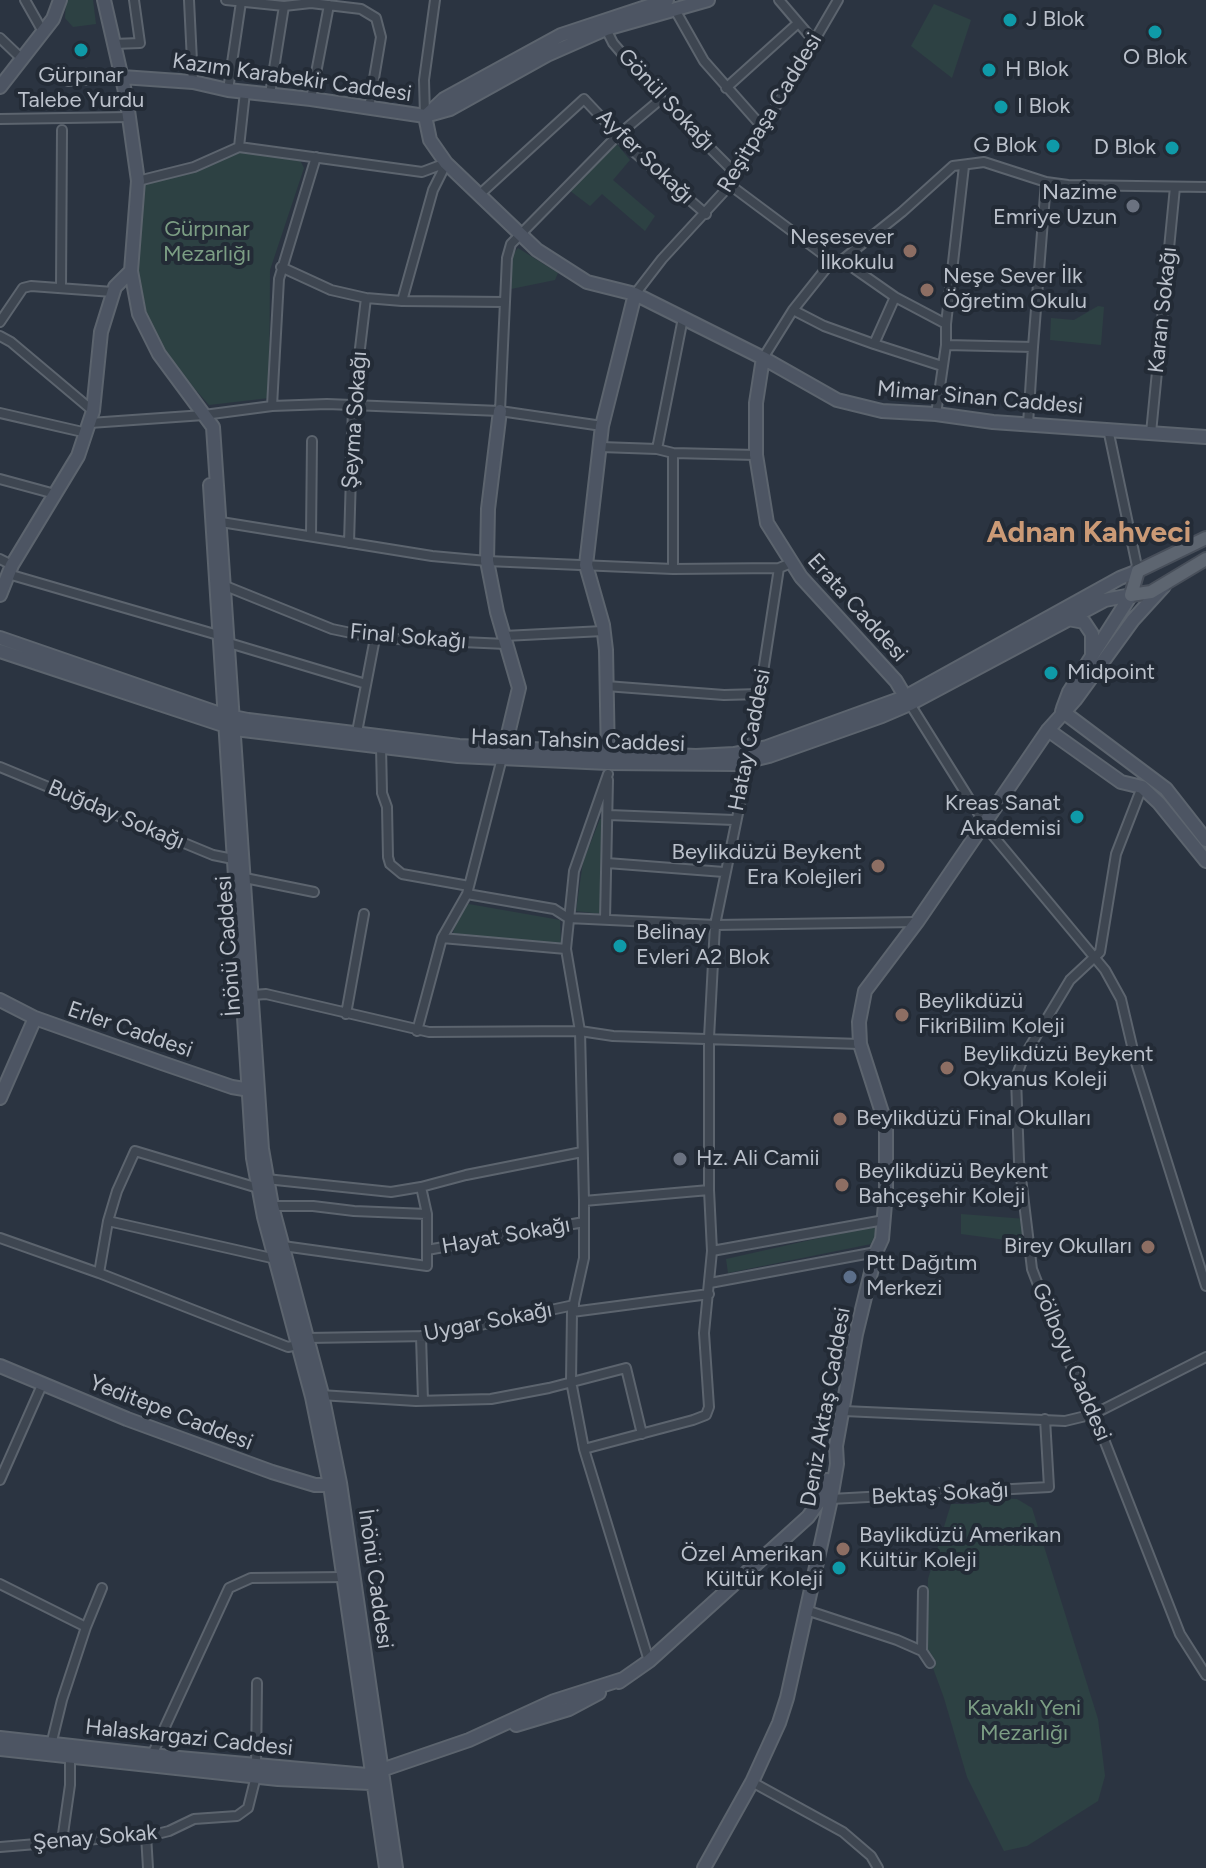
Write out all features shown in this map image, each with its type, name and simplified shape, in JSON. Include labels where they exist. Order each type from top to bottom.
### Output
[{"type":"main road","points":[[1205,563],[1164,586],[1141,595],[1131,595],[1138,571],[1206,538]]},
{"type":"street","points":[[25,0],[42,30]]},
{"type":"street","points":[[0,87],[53,19],[60,0]]},
{"type":"street","points":[[104,0],[122,77],[138,181],[131,271],[139,314],[159,354],[206,416]]},
{"type":"street","points":[[113,44],[140,43],[134,0]]},
{"type":"street","points":[[189,0],[193,82]]},
{"type":"street","points":[[226,0],[284,6],[312,2],[361,9],[376,18],[381,37],[369,108]]},
{"type":"street","points":[[435,0],[424,80],[425,116],[430,140],[446,163],[519,235],[587,282],[635,294],[602,426],[586,565],[603,631],[606,686],[609,815],[605,919]]},
{"type":"street","name":"Kazım Karabekir Caddesi","points":[[122,77],[193,82],[228,90],[425,116],[444,99],[561,35],[670,4],[708,0]]},
{"type":"street","points":[[779,0],[814,41]]},
{"type":"street","name":"Reşitpaşa Caddesi","points":[[635,294],[737,175],[838,0]]},
{"type":"street","points":[[228,90],[241,2]]},
{"type":"street","points":[[670,4],[704,61],[764,129]]},
{"type":"street","points":[[311,99],[329,5]]},
{"type":"street","points":[[270,94],[284,6]]},
{"type":"street","points":[[726,88],[797,24]]},
{"type":"street","name":"Gönül Sokağı","points":[[604,25],[613,43],[661,99],[737,175]]},
{"type":"street","points":[[0,38],[22,59]]},
{"type":"street","points":[[68,81],[122,77]]},
{"type":"street","points":[[239,147],[245,92]]},
{"type":"street","name":"Ayfer Sokağı","points":[[479,195],[584,99],[617,136],[706,214]]},
{"type":"street","points":[[417,1031],[442,938],[468,890],[519,688],[487,561],[488,509],[500,411],[507,258],[511,244],[519,235],[617,136],[661,99]]},
{"type":"street","points":[[0,119],[129,117]]},
{"type":"street","points":[[61,288],[62,130]]},
{"type":"street","points":[[138,181],[194,167],[239,147],[422,172],[446,163]]},
{"type":"street","points":[[272,406],[281,267],[316,157]]},
{"type":"street","points":[[763,358],[793,310],[837,260],[902,212],[953,166],[984,162],[1046,182],[1068,185],[1206,187]]},
{"type":"street","points":[[402,301],[433,190],[446,163]]},
{"type":"street","points":[[936,414],[964,166]]},
{"type":"street","points":[[1028,424],[1046,182]]},
{"type":"street","points":[[730,185],[837,260],[895,297],[946,324]]},
{"type":"street","name":"Karan Sokağı","points":[[1151,433],[1175,187]]},
{"type":"street","points":[[281,267],[331,290],[366,298],[505,302]]},
{"type":"street","points":[[0,595],[6,566],[78,456],[90,422],[101,332],[115,287],[131,271]]},
{"type":"street","points":[[0,322],[23,288],[39,286],[113,292]]},
{"type":"street","name":"Mimar Sinan Caddesi","points":[[635,294],[763,358],[837,400],[882,411],[1206,437]]},
{"type":"street","points":[[874,344],[895,297]]},
{"type":"street","name":"Şeyma Sokağı","points":[[349,543],[353,407],[366,298]]},
{"type":"street","points":[[793,310],[824,326],[942,366]]},
{"type":"street","points":[[657,449],[683,318]]},
{"type":"street","points":[[0,336],[11,342],[90,422]]},
{"type":"street","points":[[946,345],[1033,347]]},
{"type":"street","name":"Erata Caddesi","points":[[763,358],[756,403],[756,455],[767,523],[785,565],[896,681],[907,700]]},
{"type":"street","points":[[0,413],[90,422],[206,416],[272,406],[327,404],[500,411],[602,426]]},
{"type":"street","name":"İnönü Caddesi","points":[[206,416],[213,427],[221,522],[223,639]]},
{"type":"street","name":"İnönü Caddesi","points":[[206,416],[229,722],[245,878],[248,995]]},
{"type":"street","points":[[1108,429],[1138,571],[1120,578],[907,700],[990,832],[1105,970],[1121,999],[1136,1063],[1206,1286]]},
{"type":"street","points":[[311,536],[312,441]]},
{"type":"street","points":[[601,447],[756,455]]},
{"type":"street","points":[[673,453],[673,569]]},
{"type":"street","points":[[0,479],[55,494]]},
{"type":"street","points":[[221,522],[487,561],[673,569],[785,565]]},
{"type":"street","name":"Hatay Caddesi","points":[[642,1434],[706,1415],[709,1407],[704,1333],[712,1251],[709,1038],[715,925],[785,565]]},
{"type":"street","points":[[6,566],[366,684]]},
{"type":"street","name":"Final Sokağı","points":[[223,585],[332,629],[375,638],[505,640],[603,631]]},
{"type":"street","points":[[1062,711],[1075,700],[1133,620],[1164,586]]},
{"type":"street","points":[[1062,711],[1069,692],[1131,595]]},
{"type":"street","name":"Hasan Tahsin Caddesi","points":[[0,651],[229,722],[381,746],[608,763],[736,764],[767,747],[907,700],[1105,600],[1131,595]]},
{"type":"street","points":[[1068,619],[1084,622],[1092,634],[1092,656]]},
{"type":"street","name":"Hasan Tahsin Caddesi","points":[[0,638],[229,722],[357,732],[504,754]]},
{"type":"street","points":[[357,732],[375,638]]},
{"type":"street","points":[[606,686],[724,695],[760,694]]},
{"type":"street","points":[[1062,711],[1145,781],[1206,861]]},
{"type":"street","name":"Deniz Aktaş Caddesi","points":[[704,1868],[752,1782],[787,1698],[831,1499],[837,1464],[836,1446],[856,1334],[882,1239],[886,1125],[860,1044],[859,1022],[865,991],[917,922],[1062,711]]},
{"type":"street","points":[[229,722],[233,859],[248,995],[254,1091],[253,1158],[272,1206],[277,1251]]},
{"type":"street","points":[[1048,730],[1121,782],[1145,781],[1166,789],[1206,840]]},
{"type":"street","points":[[381,746],[382,793],[387,807],[390,864],[402,874],[554,909],[568,918],[715,925],[917,922]]},
{"type":"street","points":[[608,763],[574,871],[566,949],[580,1031],[584,1201],[584,1258],[573,1308],[571,1381],[584,1449],[649,1661]]},
{"type":"street","name":"Buğday Sokağı","points":[[0,767],[213,855],[233,859]]},
{"type":"street","points":[[1094,957],[1100,952],[1102,944],[1116,854],[1145,781]]},
{"type":"street","points":[[609,815],[734,820]]},
{"type":"street","points":[[607,863],[724,872]]},
{"type":"street","points":[[245,878],[314,892]]},
{"type":"street","points":[[346,1014],[364,914]]},
{"type":"street","points":[[442,938],[566,949]]},
{"type":"street","name":"Gölboyu Caddesi","points":[[1094,957],[1070,980],[1023,1058],[1016,1078],[1019,1161],[1032,1269],[1062,1347],[1094,1414],[1180,1634],[1206,1675]]},
{"type":"street","points":[[248,995],[266,994],[417,1031],[580,1031],[613,1036],[860,1044]]},
{"type":"street","name":"Erler Caddesi","points":[[0,1000],[35,1018],[254,1091]]},
{"type":"street","points":[[0,1098],[35,1018]]},
{"type":"street","points":[[99,1273],[108,1221],[135,1151],[239,1185],[391,1192],[582,1152]]},
{"type":"street","points":[[262,1184],[329,1450],[330,1485],[342,1527],[390,1851],[396,1868]]},
{"type":"street","points":[[108,1221],[277,1251],[427,1266],[427,1214],[421,1187]]},
{"type":"street","points":[[584,1201],[709,1190]]},
{"type":"street","points":[[272,1206],[427,1214]]},
{"type":"street","points":[[712,1251],[884,1220]]},
{"type":"street","name":"Hayat Sokağı","points":[[427,1250],[584,1222]]},
{"type":"street","name":"Uygar Sokağı","points":[[0,1238],[288,1347],[302,1341],[421,1336],[573,1308],[709,1294]]},
{"type":"street","points":[[710,1283],[876,1252]]},
{"type":"street","points":[[421,1336],[423,1401]]},
{"type":"street","points":[[844,1411],[1065,1421],[1094,1414],[1206,1357]]},
{"type":"street","name":"Yeditepe Caddesi","points":[[0,1366],[42,1385],[272,1472],[315,1485],[330,1485]]},
{"type":"street","points":[[317,1396],[423,1401],[491,1399],[626,1368],[642,1434],[584,1449]]},
{"type":"street","points":[[0,1480],[42,1385]]},
{"type":"street","name":"Bektaş Sokağı","points":[[831,1499],[1049,1487],[1045,1419]]},
{"type":"street","points":[[0,1749],[50,1748],[70,1756],[379,1778],[554,1701],[623,1679],[649,1661],[808,1517],[821,1499],[836,1446]]},
{"type":"street","name":"İnönü Caddesi","points":[[329,1450],[342,1527]]},
{"type":"street","points":[[780,1543],[806,1530],[814,1535],[820,1548]]},
{"type":"street","points":[[150,1760],[229,1588],[251,1578],[349,1577]]},
{"type":"street","points":[[0,1584],[86,1627]]},
{"type":"street","points":[[50,1748],[62,1700],[102,1588]]},
{"type":"street","points":[[922,1651],[923,1591]]},
{"type":"street","points":[[806,1610],[897,1640],[922,1651],[930,1663]]},
{"type":"street","points":[[256,1771],[257,1683]]},
{"type":"street","name":"Halaskargazi Caddesi","points":[[0,1738],[50,1748],[150,1760]]},
{"type":"street","points":[[62,1841],[69,1798],[70,1756]]},
{"type":"street","name":"Şenay Sokak","points":[[0,1847],[146,1835],[169,1831],[194,1819],[237,1816],[251,1801],[256,1771]]},
{"type":"street","points":[[752,1782],[843,1832],[871,1856],[878,1868]]},
{"type":"street","points":[[146,1835],[148,1868]]},
{"type":"street","points":[[386,1868],[390,1851]]},
{"type":"green space","points":[[66,0],[93,0],[96,24],[73,27],[65,18]]},
{"type":"green space","points":[[934,4],[971,20],[952,78],[911,46]]},
{"type":"green space","points":[[617,144],[630,160],[613,180],[655,216],[645,231],[602,194],[590,206],[569,190]]},
{"type":"green space","name":"Gürpınar Mezarlığı","points":[[242,150],[299,158],[304,168],[270,270],[269,398],[209,405],[159,341],[147,316],[136,260],[145,184],[195,171]]},
{"type":"green space","points":[[518,248],[558,273],[555,280],[511,289],[510,258]]},
{"type":"green space","points":[[1098,306],[1104,307],[1101,345],[1050,340],[1051,318],[1074,320]]},
{"type":"green space","points":[[600,819],[604,819],[601,914],[576,911],[583,862]]},
{"type":"green space","points":[[463,903],[560,920],[561,946],[453,933]]},
{"type":"green space","points":[[961,1214],[1026,1219],[1029,1243],[961,1234]]},
{"type":"green space","points":[[877,1225],[876,1243],[728,1273],[726,1259]]},
{"type":"green space","name":"Kavaklı Yeni Mezarlığı","points":[[992,1498],[1017,1499],[1032,1508],[1098,1719],[1105,1776],[1098,1801],[1027,1846],[1004,1851],[967,1777],[926,1649],[928,1579],[951,1504],[975,1504]]},
{"type":"place","name":"J Blok","points":[[1010,20]]},
{"type":"place","name":"O Blok","points":[[1155,32]]},
{"type":"place","name":"Gürpınar Talebe Yurdu","points":[[81,50]]},
{"type":"place","name":"H Blok","points":[[989,70]]},
{"type":"place","name":"I Blok","points":[[1001,107]]},
{"type":"place","name":"G Blok","points":[[1053,146]]},
{"type":"place","name":"D Blok","points":[[1172,148]]},
{"type":"place","name":"Nazime Emriye Uzun","points":[[1133,206]]},
{"type":"place","name":"Neşesever İlkokulu","points":[[910,251]]},
{"type":"place","name":"Neşe Sever İlk Öğretim Okulu","points":[[927,290]]},
{"type":"place","name":"Midpoint","points":[[1051,673]]},
{"type":"place","name":"Kreas Sanat Akademisi","points":[[1077,817]]},
{"type":"place","name":"Beylikdüzü Beykent Era Kolejleri","points":[[878,866]]},
{"type":"place","name":"Belinay Evleri A2 Blok","points":[[620,946]]},
{"type":"place","name":"Beylikdüzü FikriBilim Koleji","points":[[902,1015]]},
{"type":"place","name":"Beylikdüzü Beykent Okyanus Koleji","points":[[947,1068]]},
{"type":"place","name":"Beylikdüzü Final Okulları","points":[[840,1119]]},
{"type":"place","name":"Hz. Ali Camii","points":[[680,1159]]},
{"type":"place","name":"Beylikdüzü Beykent Bahçeşehir Koleji","points":[[842,1185]]},
{"type":"place","name":"Birey Okulları","points":[[1148,1247]]},
{"type":"place","name":"Ptt Dağıtım Merkezi","points":[[850,1277]]},
{"type":"place","name":"Baylikdüzü Amerikan Kültür Koleji","points":[[843,1549]]},
{"type":"place","name":"Özel Amerikan Kültür Koleji","points":[[839,1568]]},
{"type":"district","name":"Adnan Kahveci","points":[[1089,533]]}]
